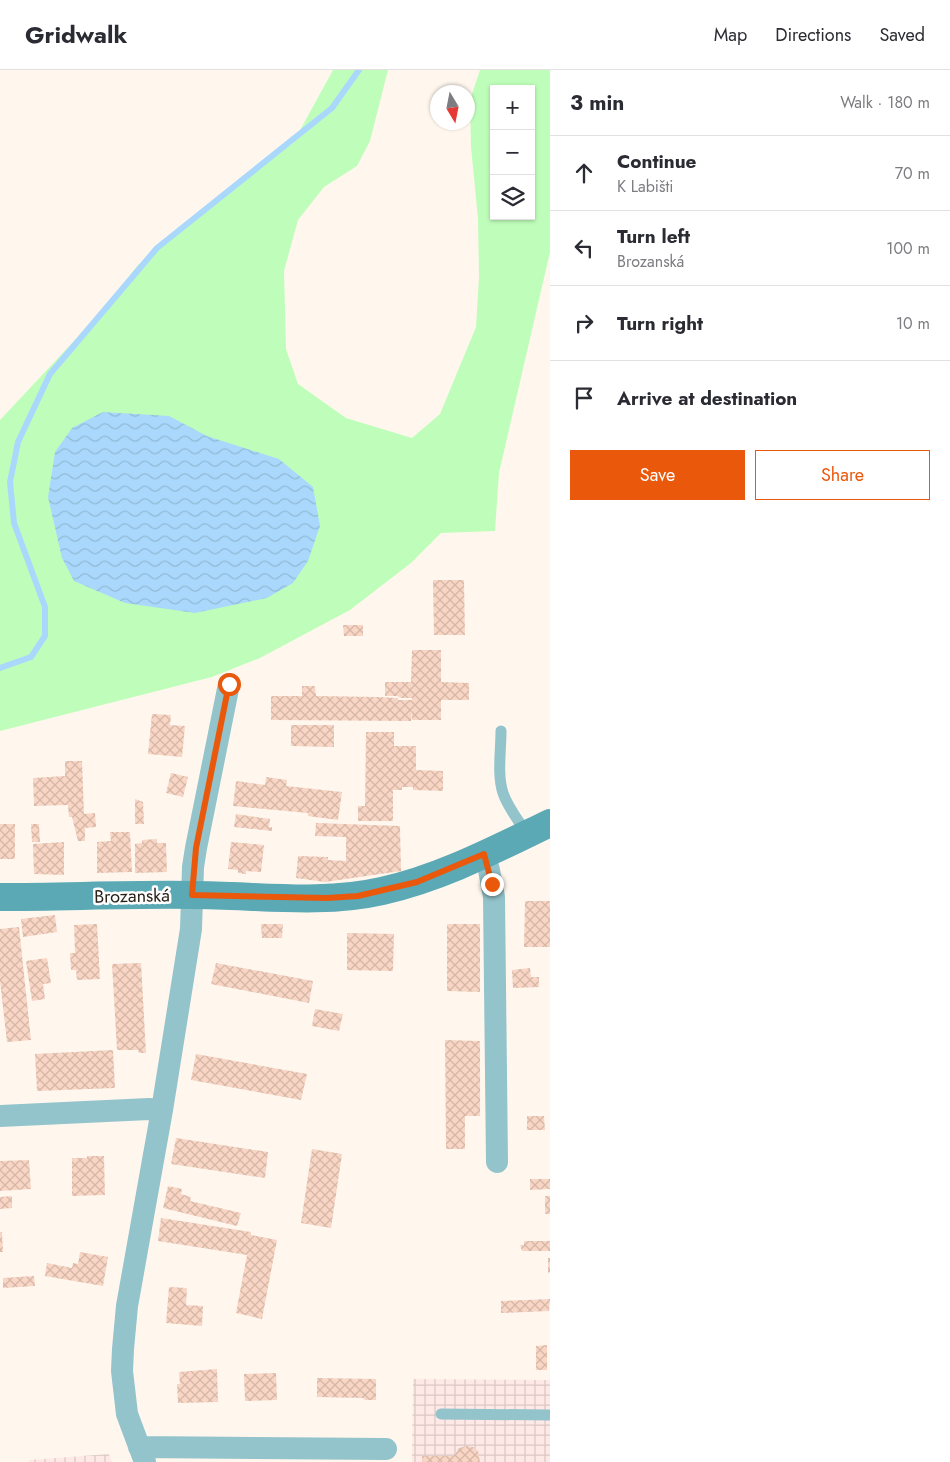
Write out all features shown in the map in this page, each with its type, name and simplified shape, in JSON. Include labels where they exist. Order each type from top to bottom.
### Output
[{"type":"street","points":[[229,684],[196,848],[192,895],[192,928],[127,1306],[122,1371],[128,1414],[142,1455],[386,1449]]},
{"type":"street","name":"Brozanská","points":[[0,897],[192,895],[327,898],[358,896],[417,882],[484,854],[539,828]]},
{"type":"street","points":[[484,854],[494,897],[497,1162]]},
{"type":"street","points":[[0,1116],[162,1110]]},
{"type":"lane","points":[[501,731],[501,782],[503,792],[506,799],[539,828]]},
{"type":"lane","points":[[441,1414],[550,1415]]},
{"type":"shaded area","points":[[413,1379],[550,1380],[550,1462],[412,1462]]},
{"type":"shaded area","points":[[109,1454],[112,1462],[29,1462],[29,1460]]},
{"type":"green space","points":[[333,70],[388,70],[370,141],[357,166],[324,187],[298,220],[284,271],[286,349],[298,384],[346,418],[412,438],[440,414],[476,327],[479,277],[478,219],[471,130],[475,130],[475,85],[480,70],[550,70],[550,252],[499,473],[495,531],[441,533],[411,563],[350,610],[260,658],[212,677],[0,731],[0,420],[102,311],[138,265],[228,190],[293,143]]},
{"type":"water","points":[[103,412],[169,416],[207,436],[279,459],[313,487],[320,526],[308,561],[293,583],[267,598],[195,613],[125,603],[74,581],[62,558],[48,497],[55,452],[72,428]]},
{"type":"building","points":[[433,580],[464,580],[465,635],[434,635]]},
{"type":"building","points":[[343,625],[363,625],[363,636],[344,636]]},
{"type":"building","points":[[412,650],[441,650],[441,682],[469,683],[469,700],[441,700],[441,720],[412,720],[412,709],[411,721],[271,720],[271,696],[302,696],[302,686],[315,686],[316,696],[378,697],[412,700],[412,698],[385,696],[385,682],[411,682]]},
{"type":"building","points":[[152,714],[171,715],[170,725],[185,726],[182,757],[148,754]]},
{"type":"building","points":[[291,725],[334,725],[334,747],[291,746]]},
{"type":"building","points":[[366,732],[394,732],[394,746],[416,746],[416,770],[443,771],[443,791],[413,790],[413,787],[402,787],[402,790],[393,790],[393,821],[358,821],[358,806],[365,806]]},
{"type":"building","points":[[65,761],[82,761],[84,814],[95,813],[96,827],[85,828],[85,841],[78,841],[72,817],[69,817],[68,805],[34,806],[33,778],[65,776]]},
{"type":"building","points":[[171,773],[188,777],[183,797],[166,793]]},
{"type":"building","points":[[266,777],[287,780],[286,786],[342,792],[338,820],[308,816],[308,813],[233,806],[236,781],[265,785]]},
{"type":"building","points":[[135,799],[143,802],[144,824],[135,824]]},
{"type":"building","points":[[236,814],[270,819],[269,827],[272,827],[272,831],[234,827]]},
{"type":"building","points":[[316,823],[400,826],[401,871],[325,882],[296,878],[298,856],[328,857],[328,860],[346,861],[346,837],[315,836]]},
{"type":"building","points":[[0,824],[15,824],[15,859],[0,859]]},
{"type":"building","points":[[31,824],[39,824],[40,842],[32,842]]},
{"type":"building","points":[[110,832],[130,832],[132,872],[97,873],[97,842],[111,841]]},
{"type":"building","points":[[157,839],[157,843],[166,843],[167,872],[135,873],[135,844],[142,843],[142,840]]},
{"type":"building","points":[[64,842],[64,875],[34,874],[33,844]]},
{"type":"building","points":[[231,842],[264,845],[261,872],[246,871],[246,874],[238,873],[238,870],[228,869]]},
{"type":"building","points":[[525,901],[550,901],[550,947],[524,947]]},
{"type":"building","points":[[55,915],[57,932],[23,937],[21,919]]},
{"type":"building","points":[[97,924],[100,979],[77,980],[76,970],[71,970],[70,953],[75,953],[74,925]]},
{"type":"building","points":[[261,924],[283,924],[282,938],[262,938]]},
{"type":"building","points":[[447,924],[480,924],[480,992],[447,991]]},
{"type":"building","points":[[19,927],[31,1040],[7,1042],[0,981],[0,929]]},
{"type":"building","points":[[347,933],[394,934],[393,971],[347,970]]},
{"type":"building","points":[[47,958],[51,983],[43,984],[45,999],[32,1001],[26,961]]},
{"type":"building","points":[[141,963],[146,1053],[139,1053],[138,1050],[117,1050],[112,964]]},
{"type":"building","points":[[216,963],[313,981],[309,1003],[211,984]]},
{"type":"building","points":[[530,968],[531,977],[539,977],[539,987],[513,988],[512,970]]},
{"type":"building","points":[[315,1009],[343,1014],[339,1031],[312,1026]]},
{"type":"building","points":[[445,1040],[480,1041],[480,1116],[465,1116],[465,1149],[446,1149]]},
{"type":"building","points":[[113,1050],[115,1088],[37,1091],[35,1054]]},
{"type":"building","points":[[196,1054],[307,1074],[301,1100],[191,1080]]},
{"type":"building","points":[[527,1116],[544,1116],[545,1130],[527,1130]]},
{"type":"building","points":[[176,1138],[268,1152],[265,1178],[171,1164]]},
{"type":"building","points":[[312,1149],[342,1154],[331,1228],[301,1223]]},
{"type":"building","points":[[87,1156],[104,1156],[105,1195],[72,1196],[72,1158],[87,1158]]},
{"type":"building","points":[[29,1160],[31,1189],[0,1191],[0,1161]]},
{"type":"building","points":[[530,1179],[550,1179],[550,1189],[530,1190]]},
{"type":"building","points":[[168,1186],[182,1189],[181,1194],[191,1197],[190,1201],[241,1213],[237,1226],[163,1208]]},
{"type":"building","points":[[12,1196],[12,1208],[0,1209],[0,1197]]},
{"type":"building","points":[[545,1196],[550,1196],[550,1214],[545,1214]]},
{"type":"building","points":[[161,1218],[251,1232],[251,1235],[277,1240],[262,1319],[236,1313],[247,1255],[158,1241]]},
{"type":"building","points":[[0,1232],[2,1232],[3,1252],[0,1252]]},
{"type":"building","points":[[524,1241],[550,1241],[550,1251],[522,1251],[520,1245],[524,1245]]},
{"type":"building","points":[[80,1252],[108,1257],[103,1286],[45,1276],[47,1263],[72,1268],[73,1263],[78,1264]]},
{"type":"building","points":[[548,1258],[550,1258],[550,1272],[548,1273]]},
{"type":"building","points":[[34,1276],[35,1286],[3,1288],[3,1278]]},
{"type":"building","points":[[169,1287],[187,1288],[186,1305],[203,1306],[202,1326],[166,1323]]},
{"type":"building","points":[[550,1299],[549,1311],[501,1313],[501,1301]]},
{"type":"building","points":[[547,1345],[547,1370],[536,1370],[536,1346]]},
{"type":"building","points":[[217,1369],[218,1402],[178,1403],[177,1384],[180,1384],[179,1372]]},
{"type":"building","points":[[276,1373],[277,1400],[245,1401],[244,1374]]},
{"type":"building","points":[[317,1378],[376,1379],[376,1400],[317,1397]]},
{"type":"building","points":[[473,1447],[478,1451],[480,1462],[422,1462],[422,1456],[454,1456],[459,1448]]},
{"type":"waterway","points":[[0,668],[31,657],[45,636],[45,607],[14,523],[10,482],[18,442],[50,374],[157,248],[332,108],[359,70]]},
{"type":"route","points":[[229,684],[196,848],[192,895],[327,898],[358,896],[417,882],[484,854],[492,884]]}]
